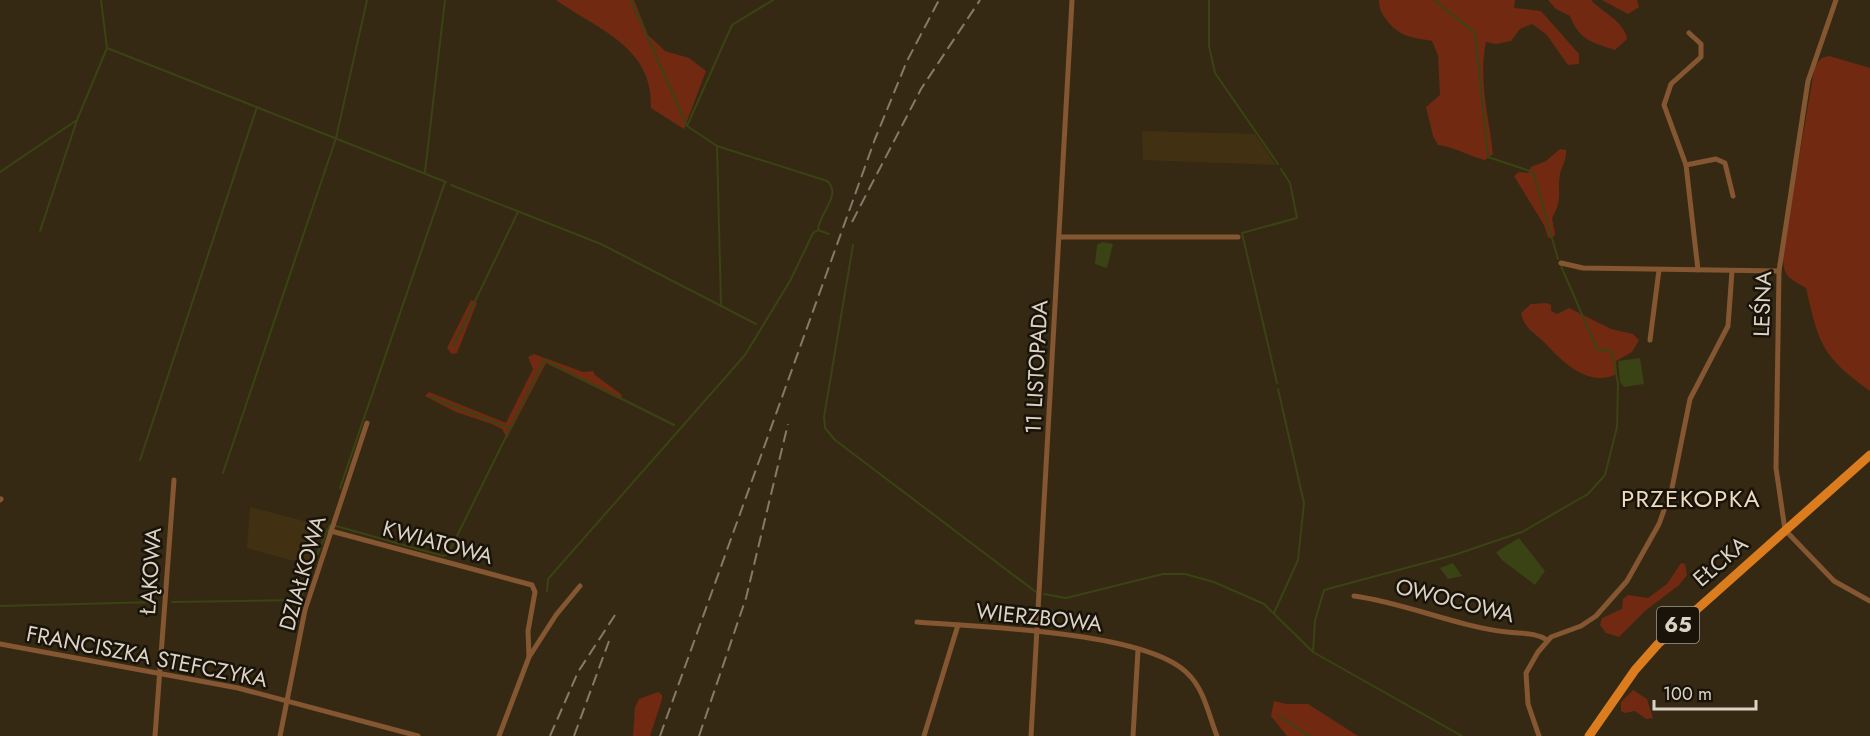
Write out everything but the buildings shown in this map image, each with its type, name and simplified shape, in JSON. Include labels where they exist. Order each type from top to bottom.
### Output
[{"type":"main road","name":"65","points":[[1785,530],[1870,455]]},
{"type":"main road","name":"EŁCKA","points":[[1589,736],[1635,670],[1658,644],[1785,530]]},
{"type":"street","name":"11 LISTOPADA","points":[[1031,736],[1072,0]]},
{"type":"street","name":"LEŚNA","points":[[1785,530],[1778,495],[1775,439],[1779,271],[1808,81],[1836,0]]},
{"type":"street","points":[[1689,33],[1701,44],[1701,57],[1671,84],[1664,105],[1686,165],[1698,270]]},
{"type":"street","points":[[1686,165],[1716,159],[1725,163],[1733,196]]},
{"type":"street","points":[[1060,237],[1238,237]]},
{"type":"street","points":[[1561,262],[1583,268],[1779,271]]},
{"type":"street","points":[[1650,340],[1659,270]]},
{"type":"street","points":[[1539,736],[1528,704],[1526,673],[1547,640],[1555,634],[1581,626],[1596,616],[1627,581],[1659,524],[1671,488],[1690,399],[1728,326],[1731,271]]},
{"type":"street","name":"DZIAŁKOWA","points":[[280,736],[305,610],[367,423]]},
{"type":"street","name":"ŁĄKOWA","points":[[155,736],[174,480]]},
{"type":"street","points":[[1785,530],[1834,581],[1870,601]]},
{"type":"street","name":"KWIATOWA","points":[[331,531],[535,587],[528,631],[530,657]]},
{"type":"street","points":[[499,736],[530,657],[550,623],[580,586]]},
{"type":"street","name":"OWOCOWA","points":[[1354,596],[1385,600],[1486,629],[1539,635],[1547,640]]},
{"type":"street","name":"WIERZBOWA","points":[[917,622],[1089,637],[1167,660],[1187,672],[1198,688],[1217,736]]},
{"type":"street","points":[[924,736],[958,625]]},
{"type":"street","name":"FRANCISZKA STEFCZYKA","points":[[0,644],[288,700],[418,736]]},
{"type":"street","points":[[1133,736],[1138,650]]},
{"type":"shaded area","points":[[556,0],[634,0],[648,35],[665,51],[689,58],[706,71],[684,129],[651,108],[649,87],[643,69],[633,54],[605,31]]},
{"type":"shaded area","points":[[1379,0],[1515,0],[1514,8],[1541,11],[1579,54],[1579,64],[1568,65],[1546,34],[1532,24],[1520,29],[1511,41],[1496,44],[1486,42],[1483,70],[1493,154],[1485,160],[1438,145],[1433,136],[1426,107],[1440,95],[1438,55],[1432,41],[1408,36],[1392,27],[1381,11]]},
{"type":"shaded area","points":[[1548,0],[1591,0],[1622,27],[1627,39],[1615,50],[1593,42],[1582,35],[1570,16],[1556,9]]},
{"type":"shaded area","points":[[1602,0],[1637,0],[1639,7],[1628,14]]},
{"type":"shaded area","points":[[1829,56],[1870,68],[1870,391],[1842,368],[1825,348],[1819,336],[1806,288],[1789,278],[1784,265],[1783,250],[1815,65],[1822,58]]},
{"type":"shaded area","points":[[1142,131],[1255,134],[1276,165],[1143,160]]},
{"type":"shaded area","points":[[1560,149],[1566,150],[1566,154],[1560,174],[1559,201],[1552,218],[1555,234],[1552,239],[1548,237],[1544,225],[1514,176],[1519,172],[1528,173],[1531,167],[1546,161]]},
{"type":"shaded area","points":[[1102,242],[1113,244],[1107,268],[1095,264],[1097,245]]},
{"type":"shaded area","points":[[471,300],[477,302],[476,305],[457,353],[452,354],[447,348]]},
{"type":"shaded area","points":[[1531,304],[1551,305],[1551,311],[1557,314],[1569,308],[1611,329],[1633,334],[1639,340],[1632,352],[1616,361],[1617,374],[1596,378],[1576,371],[1530,329],[1521,313]]},
{"type":"shaded area","points":[[534,354],[583,372],[593,371],[595,375],[622,395],[621,400],[546,363],[507,438],[502,429],[456,412],[425,396],[429,392],[506,423],[533,369],[528,357]]},
{"type":"shaded area","points":[[1640,358],[1644,384],[1624,387],[1620,382],[1618,361]]},
{"type":"shaded area","points":[[250,507],[323,526],[309,565],[247,548]]},
{"type":"shaded area","points":[[1519,538],[1545,571],[1535,585],[1502,560],[1496,552]]},
{"type":"shaded area","points":[[1453,563],[1462,576],[1448,579],[1440,568]]},
{"type":"shaded area","points":[[1681,563],[1685,564],[1687,575],[1679,585],[1645,611],[1619,637],[1606,633],[1600,625],[1602,618],[1622,609],[1623,599],[1628,595],[1648,598],[1667,584]]},
{"type":"shaded area","points":[[1633,690],[1647,699],[1653,718],[1646,719],[1635,711],[1625,713],[1621,711],[1621,702]]},
{"type":"shaded area","points":[[658,692],[662,695],[662,699],[650,736],[633,736],[635,707],[639,699]]},
{"type":"shaded area","points":[[1274,701],[1286,704],[1308,704],[1358,736],[1287,736],[1271,716]]},
{"type":"waterway","points":[[40,231],[77,120],[107,48],[101,0]]},
{"type":"waterway","points":[[223,473],[336,138],[367,0]]},
{"type":"waterway","points":[[425,172],[445,0]]},
{"type":"waterway","points":[[547,591],[548,579],[745,355],[790,281],[813,233],[818,230],[832,192],[827,181],[717,146],[687,126],[631,0]]},
{"type":"waterway","points":[[687,126],[732,25],[773,0]]},
{"type":"waterway","points":[[1209,0],[1209,46],[1215,73],[1278,164]]},
{"type":"waterway","points":[[1434,0],[1475,33],[1488,157],[1533,172],[1558,259]]},
{"type":"waterway","points":[[107,48],[446,182]]},
{"type":"waterway","points":[[140,460],[257,107]]},
{"type":"waterway","points":[[0,172],[77,120]]},
{"type":"waterway","points":[[717,146],[721,305]]},
{"type":"waterway","points":[[1277,383],[1242,233],[1297,218],[1290,183],[1281,169]]},
{"type":"waterway","points":[[340,488],[445,182]]},
{"type":"waterway","points":[[451,185],[601,244],[756,324]]},
{"type":"waterway","points":[[453,347],[518,212]]},
{"type":"waterway","points":[[818,230],[829,234]]},
{"type":"waterway","points":[[853,245],[824,417],[825,428],[835,440],[1036,592]]},
{"type":"waterway","points":[[1313,652],[1315,621],[1324,590],[1454,555],[1522,532],[1588,494],[1605,475],[1617,427],[1618,384],[1612,352],[1597,349],[1561,266]]},
{"type":"waterway","points":[[336,526],[443,556],[448,554],[544,360],[674,425]]},
{"type":"waterway","points":[[1274,613],[1298,560],[1304,503],[1278,389]]},
{"type":"waterway","points":[[431,397],[509,428]]},
{"type":"waterway","points":[[312,566],[330,525]]},
{"type":"waterway","points":[[1044,594],[1066,598],[1163,574],[1185,574],[1214,582],[1264,604],[1313,652],[1462,736]]},
{"type":"waterway","points":[[172,602],[296,600],[301,598],[308,579]]},
{"type":"waterway","points":[[0,606],[158,602]]},
{"type":"waterway","points":[[1278,715],[1309,736]]},
{"type":"railway","points":[[660,736],[875,139],[907,61],[939,0]]},
{"type":"railway","points":[[852,222],[921,89],[980,0]]},
{"type":"railway","points":[[699,736],[746,598],[788,424]]},
{"type":"railway","points":[[550,736],[578,672],[615,615]]},
{"type":"railway","points":[[574,736],[609,641]]},
{"type":"district","name":"PRZEKOPKA","points":[[1691,498]]}]
